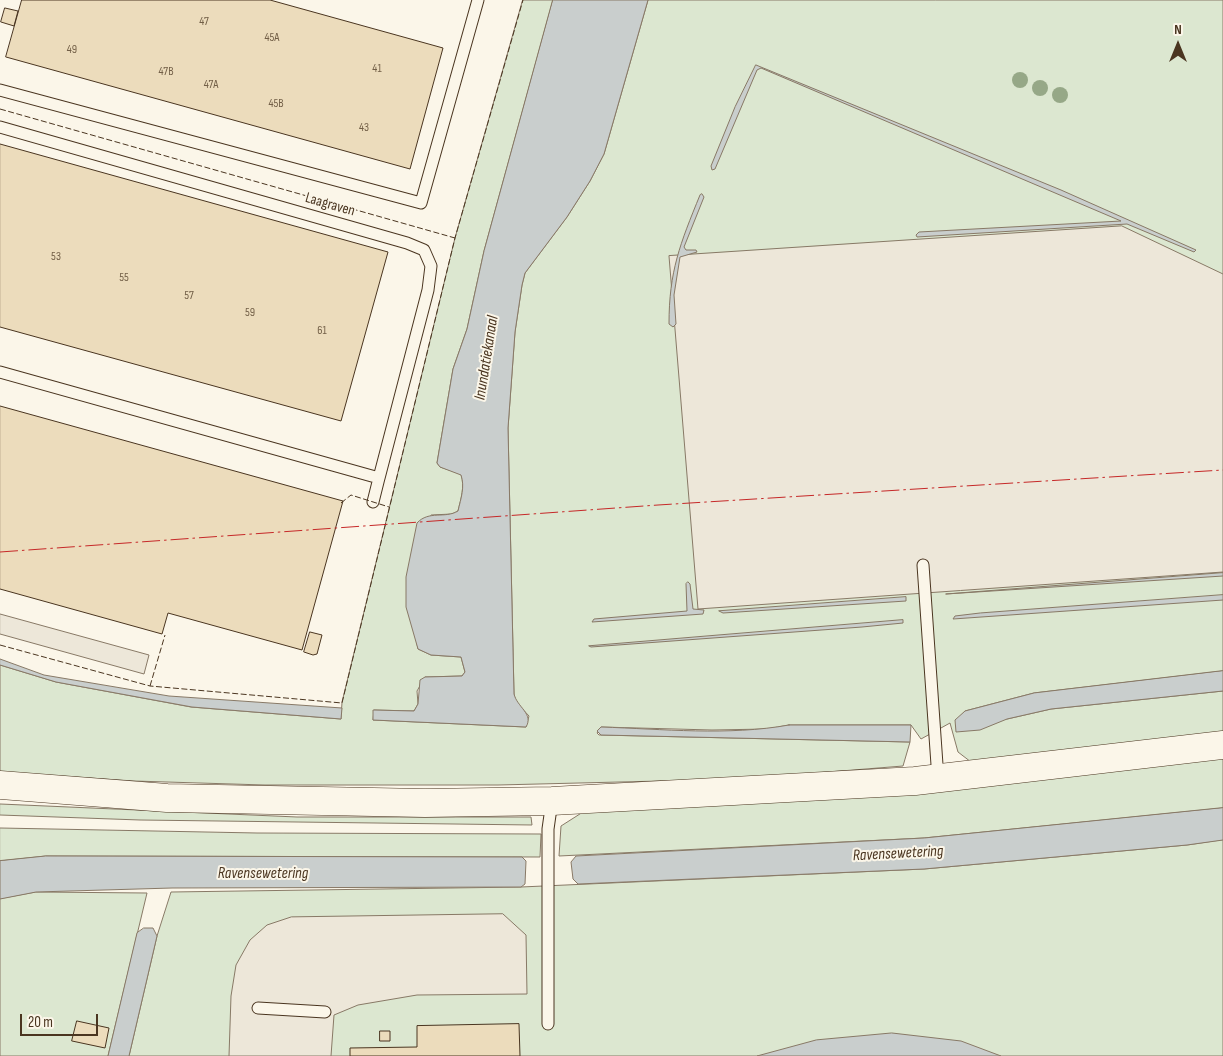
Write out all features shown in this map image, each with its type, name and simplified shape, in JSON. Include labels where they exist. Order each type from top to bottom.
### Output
[{"type":"street","points":[[0,785],[168,798],[425,803],[552,801],[938,779],[1223,745]]},
{"type":"lane","name":"Laagraven","points":[[0,90],[422,203],[478,0]]},
{"type":"lane","name":"Laagraven","points":[[0,127],[407,243],[424,250],[431,266],[428,290],[373,502]]},
{"type":"lane","points":[[0,372],[379,478]]},
{"type":"lane","points":[[923,565],[938,779]]},
{"type":"lane","points":[[548,1024],[549,838],[552,801]]},
{"type":"lane","points":[[258,1008],[325,1012]]},
{"type":"green space","points":[[523,0],[553,0],[484,251],[467,329],[453,369],[437,463],[440,467],[461,474],[462,492],[458,511],[452,514],[431,515],[417,644],[418,649],[431,655],[461,657],[465,672],[462,676],[425,677],[417,691],[418,704],[414,711],[374,710],[373,720],[526,727],[529,716],[516,702],[514,694],[508,428],[515,332],[522,285],[525,273],[567,217],[590,181],[604,154],[648,0],[1223,0],[1223,671],[1034,693],[965,711],[959,718],[1007,719],[1051,709],[1223,691],[1223,734],[971,762],[958,752],[950,723],[921,739],[911,725],[789,725],[767,729],[712,730],[601,727],[597,733],[599,735],[910,742],[903,766],[741,779],[498,785],[265,785],[134,781],[0,772],[0,665],[56,682],[191,707],[341,719],[342,702],[455,238]]},
{"type":"green space","points":[[1223,755],[1223,808],[924,838],[559,856],[561,826],[583,812]]},
{"type":"green space","points":[[0,804],[297,817],[531,817],[532,825],[140,820],[0,815]]},
{"type":"green space","points":[[0,828],[257,833],[541,834],[540,857],[46,856],[0,861]]},
{"type":"green space","points":[[1223,840],[1223,1056],[129,1056],[157,936],[171,892],[521,887],[924,869],[1187,845]]},
{"type":"green space","points":[[36,892],[147,893],[108,1056],[0,1056],[0,899]]},
{"type":"shaded area","points":[[1122,226],[1223,274],[1223,572],[698,609],[669,256]]},
{"type":"shaded area","points":[[0,614],[149,655],[144,674],[0,634]]},
{"type":"shaded area","points":[[503,914],[526,935],[527,994],[417,995],[358,1005],[334,1015],[331,1056],[229,1056],[231,996],[236,965],[250,940],[267,925],[291,917]]},
{"type":"water","name":"Inundatiekanaal","points":[[553,0],[648,0],[604,154],[590,181],[567,217],[525,273],[522,285],[515,332],[508,428],[514,694],[518,703],[527,714],[528,722],[526,727],[373,720],[373,710],[414,711],[418,704],[420,680],[425,677],[462,676],[465,672],[461,657],[431,655],[418,649],[406,607],[406,577],[417,523],[427,517],[458,511],[463,488],[461,475],[440,467],[437,463],[453,369],[467,329],[484,251]]},
{"type":"water","points":[[756,65],[1061,190],[1196,250],[1194,252],[1127,224],[917,237],[916,235],[919,232],[1121,221],[761,68],[757,70],[715,169],[712,170],[711,166],[735,107]]},
{"type":"water","points":[[702,194],[704,197],[684,247],[686,250],[696,250],[697,252],[680,257],[674,295],[676,324],[673,327],[669,324],[670,305],[671,288],[677,258],[681,243]]},
{"type":"water","points":[[1223,573],[1223,576],[946,594]]},
{"type":"water","points":[[688,582],[690,584],[693,609],[704,610],[703,614],[592,622],[594,619],[687,611],[686,584]]},
{"type":"water","points":[[1223,595],[1223,600],[953,619],[955,616],[980,613]]},
{"type":"water","points":[[906,597],[906,601],[723,613],[719,611]]},
{"type":"water","points":[[903,620],[903,623],[862,627],[589,646]]},
{"type":"water","points":[[0,659],[44,675],[169,696],[342,708],[341,719],[192,707],[56,682],[0,665]]},
{"type":"water","points":[[1223,671],[1223,691],[1051,709],[1007,719],[980,730],[956,732],[955,720],[965,711],[1034,693]]},
{"type":"water","points":[[789,725],[911,725],[910,742],[601,735],[597,731],[601,727],[719,731]]},
{"type":"water","name":"Ravensewetering","points":[[1223,808],[1223,840],[1187,845],[924,869],[578,884],[573,879],[571,862],[576,856],[924,838]]},
{"type":"water","name":"Ravensewetering","points":[[46,856],[522,857],[526,861],[525,884],[521,887],[172,888],[36,892],[0,899],[0,861]]},
{"type":"water","points":[[144,928],[153,928],[157,936],[129,1056],[108,1056],[137,933]]},
{"type":"water","points":[[892,1033],[961,1041],[1001,1056],[757,1056],[816,1040]]},
{"type":"building","points":[[22,0],[270,0],[443,48],[410,169],[6,57]]},
{"type":"building","points":[[5,8],[18,11],[14,26],[1,22]]},
{"type":"building","points":[[0,144],[388,252],[341,421],[0,327]]},
{"type":"building","points":[[0,406],[343,501],[302,650],[168,613],[162,634],[0,589]]},
{"type":"building","points":[[310,632],[322,635],[317,654],[313,655],[304,652]]},
{"type":"building","points":[[77,1021],[109,1028],[105,1048],[72,1041]]},
{"type":"building","points":[[519,1024],[520,1056],[350,1056],[350,1048],[417,1047],[417,1026]]},
{"type":"building","points":[[380,1031],[390,1031],[390,1041],[380,1041]]},
{"type":"fence","points":[[0,645],[150,686],[342,703],[455,238],[523,0]]},
{"type":"fence","points":[[0,109],[455,238]]},
{"type":"fence","points":[[341,503],[351,495],[389,507]]},
{"type":"fence","points":[[150,686],[165,635]]},
{"type":"power","points":[[0,552],[658,505],[1223,470]]}]
